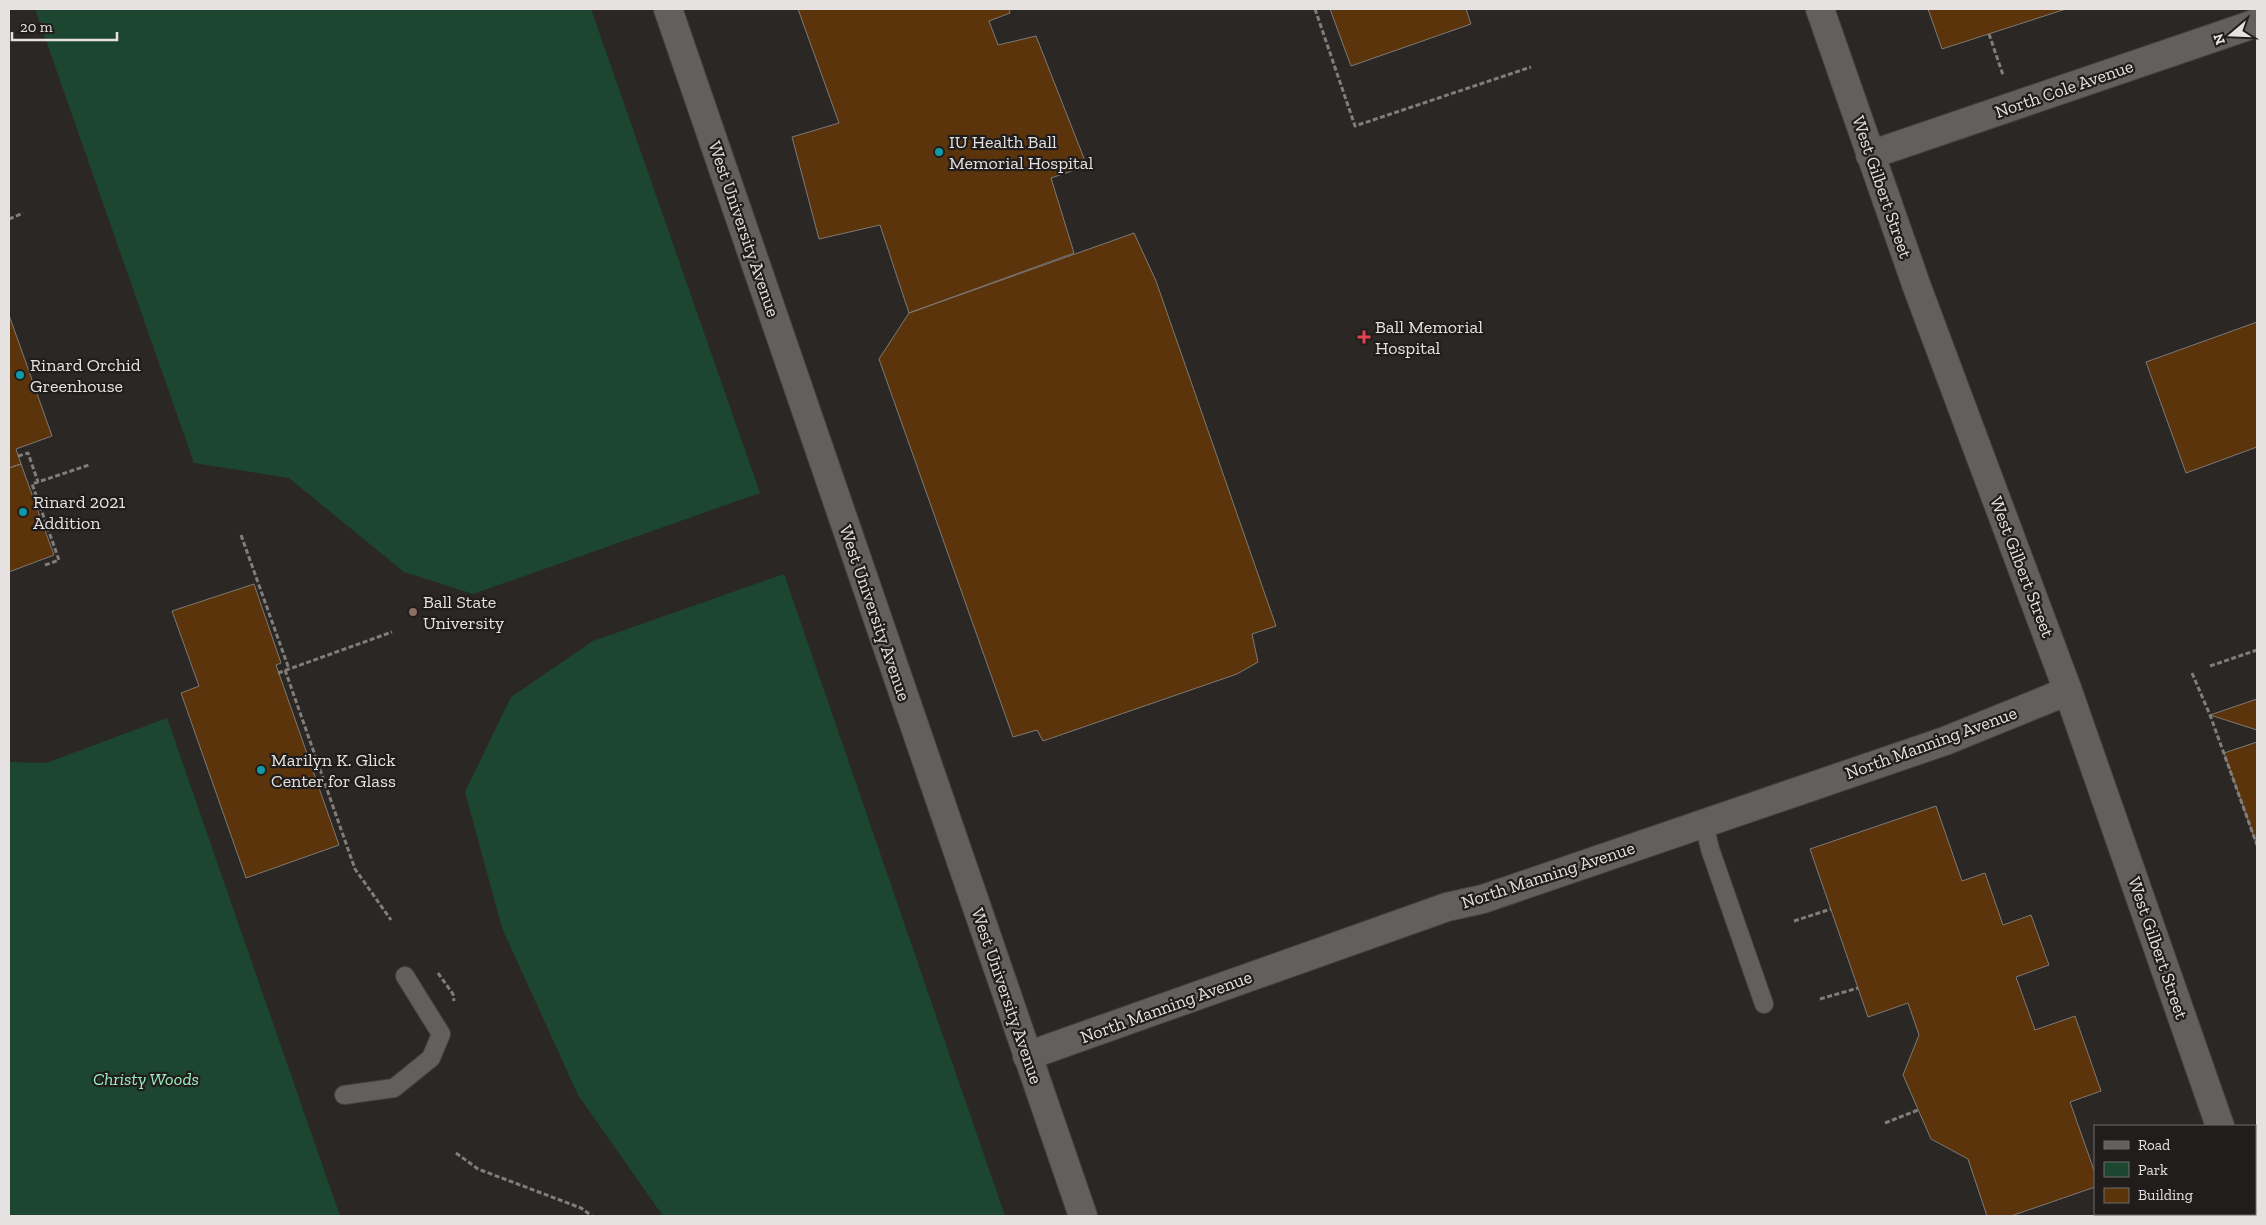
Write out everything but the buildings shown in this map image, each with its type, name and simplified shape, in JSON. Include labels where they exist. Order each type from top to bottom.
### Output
[{"type":"street","name":"West University Avenue","points":[[668,9],[1083,1216]]},
{"type":"street","name":"West Gilbert Street","points":[[1820,9],[1917,287],[2068,691],[2220,1125]]},
{"type":"street","name":"North Cole Avenue","points":[[1870,155],[2257,23]]},
{"type":"street","name":"North Manning Avenue","points":[[1027,1056],[1447,906],[1483,899],[1946,741],[2068,691]]},
{"type":"lane","points":[[1704,823],[1710,848],[1764,1004]]},
{"type":"lane","points":[[344,1094],[394,1088],[432,1058],[441,1034],[405,976]]},
{"type":"path","points":[[1315,9],[1355,126],[1531,67]]},
{"type":"path","points":[[1989,34],[2005,80]]},
{"type":"path","points":[[9,218],[23,213]]},
{"type":"path","points":[[18,456],[28,452],[38,482]]},
{"type":"path","points":[[44,565],[59,560],[32,484],[89,465]]},
{"type":"path","points":[[242,535],[289,669]]},
{"type":"path","points":[[278,673],[392,632]]},
{"type":"path","points":[[2210,666],[2257,650]]},
{"type":"path","points":[[284,670],[355,869],[391,920]]},
{"type":"path","points":[[2192,673],[2210,715],[2257,845]]},
{"type":"path","points":[[1794,921],[1831,909]]},
{"type":"path","points":[[1820,999],[1858,988]]},
{"type":"path","points":[[1885,1123],[1918,1110]]},
{"type":"path","points":[[456,1153],[478,1169],[581,1208],[592,1216]]},
{"type":"green space","points":[[35,9],[591,9],[760,493],[473,594],[404,572],[289,478],[194,463]]},
{"type":"green space","points":[[784,574],[1005,1216],[663,1216],[578,1095],[502,928],[465,792],[511,697],[593,641]]},
{"type":"green space","name":"Christy Woods","points":[[167,718],[340,1216],[9,1216],[9,762],[46,763]]},
{"type":"place","name":"IU Health Ball Memorial Hospital","points":[[939,152]]},
{"type":"place","name":"Ball Memorial Hospital","points":[[1364,337]]},
{"type":"place","name":"Rinard Orchid Greenhouse","points":[[20,375]]},
{"type":"place","name":"Rinard 2021 Addition","points":[[23,512]]},
{"type":"place","name":"Ball State University","points":[[413,612]]},
{"type":"place","name":"Marilyn K. Glick Center for Glass","points":[[261,770]]}]
